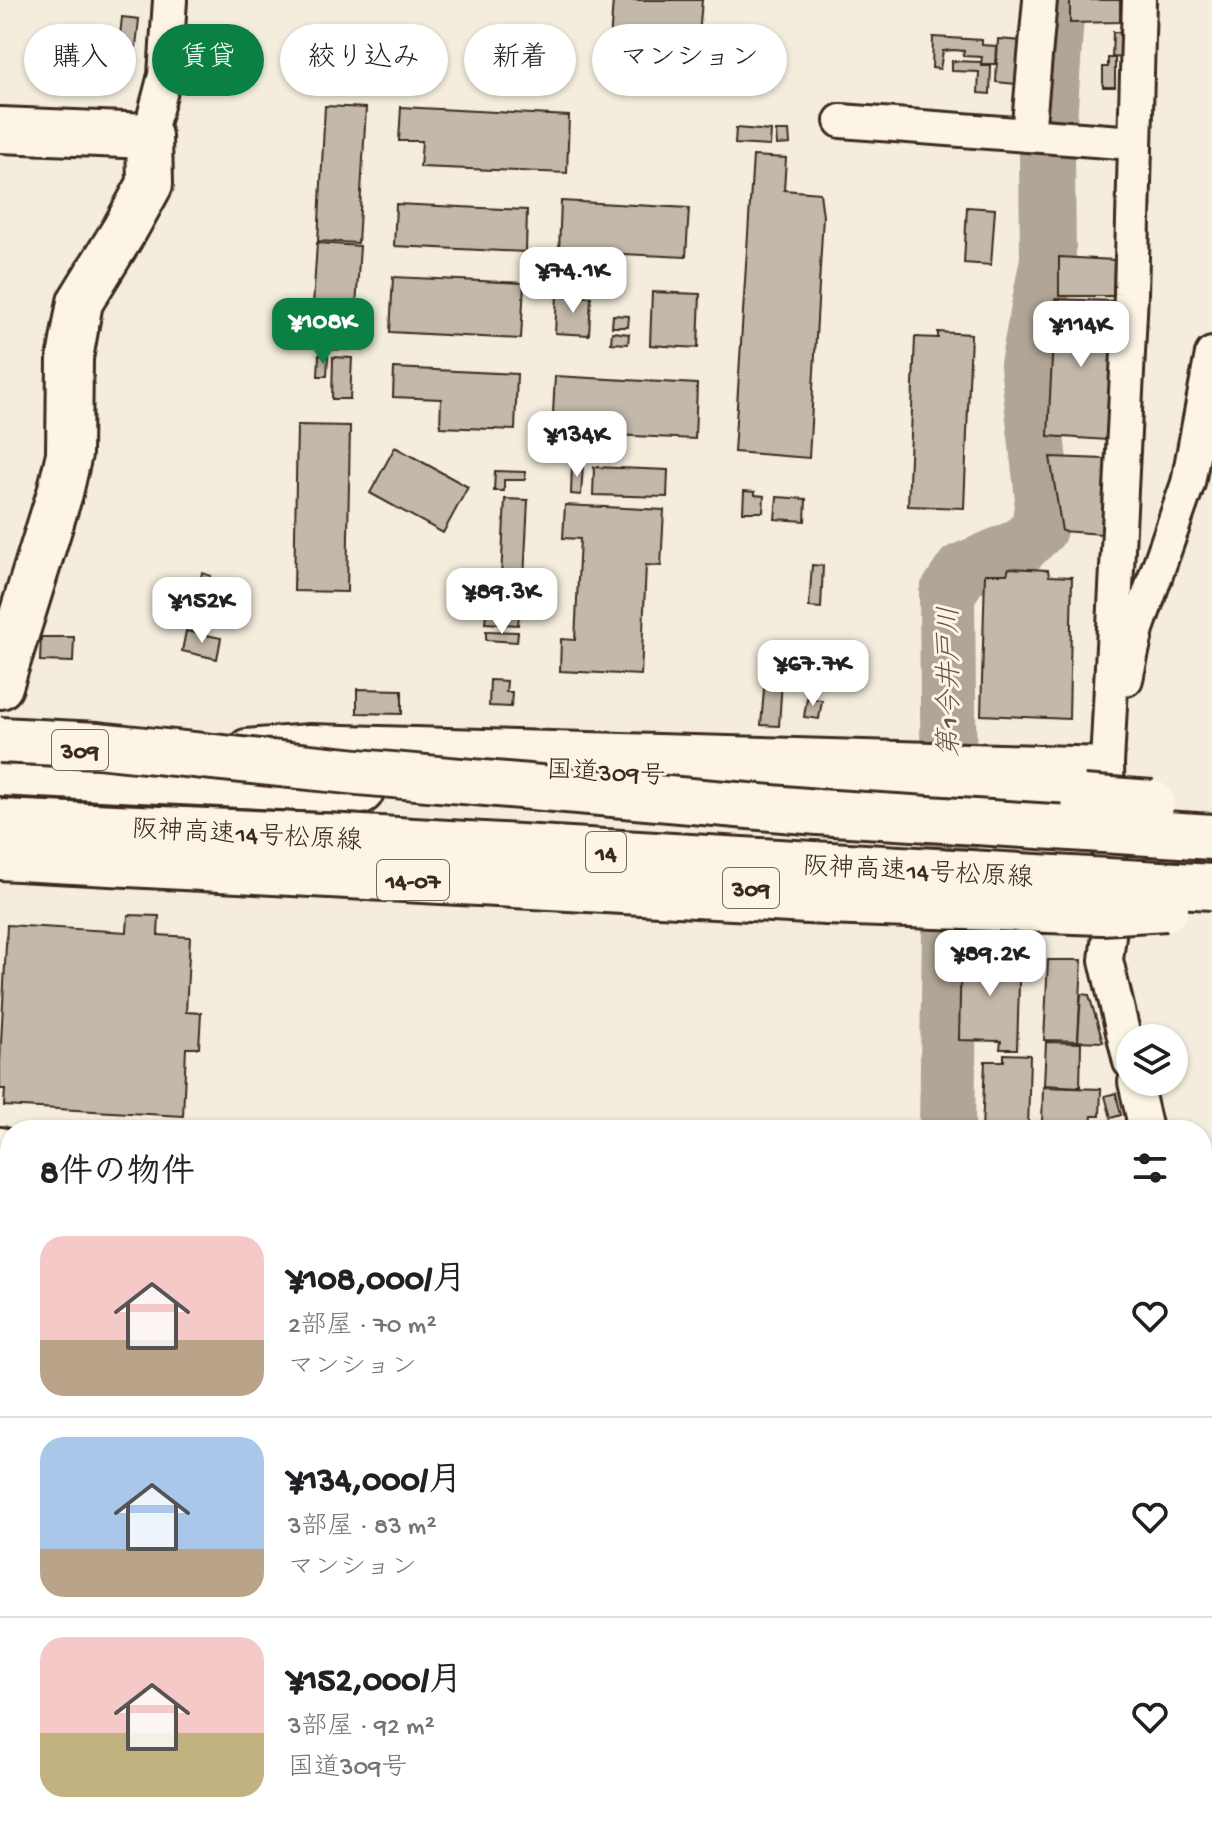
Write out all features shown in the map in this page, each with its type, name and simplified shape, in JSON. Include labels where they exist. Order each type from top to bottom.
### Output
[{"type":"main road","points":[[0,130],[149,136],[150,184],[80,302],[70,358],[69,454],[60,493],[0,686]]},
{"type":"main road","points":[[0,740],[97,745],[358,772],[818,812]]},
{"type":"main road","name":"国道309号","points":[[0,748],[412,760],[1212,807]]},
{"type":"main road","name":"阪神高速14号松原線","points":[[0,773],[818,812],[1212,837]]},
{"type":"main road","name":"阪神高速14号松原線","points":[[0,822],[345,837],[1212,887]]},
{"type":"main road","name":"14-07","points":[[0,857],[826,902],[1101,912],[1212,907]]},
{"type":"main road","name":"309","points":[[0,864],[415,872],[1212,907]]},
{"type":"street","points":[[149,136],[165,75],[170,0]]},
{"type":"street","points":[[1032,136],[1040,0]]},
{"type":"street","points":[[1121,1024],[1106,960],[1111,919],[1107,764],[1131,294],[1139,0]]},
{"type":"street","points":[[841,121],[1134,143]]},
{"type":"street","points":[[1107,764],[1137,629],[1188,483],[1212,354]]},
{"type":"street","points":[[160,753],[310,741],[1107,764]]},
{"type":"street","points":[[0,871],[1111,919]]},
{"type":"street","points":[[1138,1096],[1144,1120]]},
{"type":"building","points":[[613,0],[702,0],[700,24],[611,24]]},
{"type":"building","points":[[1070,0],[1120,0],[1120,22],[1070,23]]},
{"type":"building","points":[[122,17],[139,19],[136,47],[136,24],[121,24]]},
{"type":"building","points":[[1113,32],[1125,33],[1124,58],[1112,57]]},
{"type":"building","points":[[933,37],[982,40],[982,45],[996,46],[995,64],[981,64],[982,57],[963,56],[964,51],[954,50],[943,51],[940,69],[932,68]]},
{"type":"building","points":[[998,39],[1022,41],[1016,84],[996,82]]},
{"type":"building","points":[[1108,58],[1115,58],[1115,87],[1103,87],[1103,67],[1108,67]]},
{"type":"building","points":[[952,61],[981,62],[981,66],[991,66],[990,94],[978,93],[979,72],[952,71]]},
{"type":"building","points":[[325,106],[366,108],[358,243],[318,241]]},
{"type":"building","points":[[401,107],[569,116],[567,173],[420,167],[422,141],[399,141]]},
{"type":"building","points":[[736,128],[771,131],[770,146],[735,144]]},
{"type":"building","points":[[776,131],[789,131],[790,144],[777,145]]},
{"type":"building","points":[[753,156],[786,158],[784,190],[820,193],[823,216],[809,458],[734,452]]},
{"type":"building","points":[[561,201],[689,208],[686,257],[559,251]]},
{"type":"building","points":[[396,204],[527,210],[526,252],[394,246]]},
{"type":"building","points":[[967,207],[995,209],[991,265],[964,263]]},
{"type":"building","points":[[317,243],[360,246],[354,339],[311,336]]},
{"type":"building","points":[[1059,257],[1114,260],[1113,296],[1059,296]]},
{"type":"building","points":[[393,277],[524,283],[521,339],[390,332]]},
{"type":"building","points":[[652,292],[700,294],[698,348],[650,345]]},
{"type":"building","points":[[557,295],[591,297],[589,335],[555,333]]},
{"type":"building","points":[[1055,299],[1115,301],[1107,440],[1048,436]]},
{"type":"building","points":[[613,315],[629,316],[628,327],[612,327]]},
{"type":"building","points":[[612,332],[629,334],[628,344],[611,343]]},
{"type":"building","points":[[938,332],[971,334],[964,508],[908,506],[915,337],[938,338]]},
{"type":"building","points":[[321,338],[349,339],[349,350],[321,349]]},
{"type":"building","points":[[319,355],[328,356],[327,376],[318,376]]},
{"type":"building","points":[[333,357],[352,358],[350,399],[332,399]]},
{"type":"building","points":[[394,368],[517,374],[515,430],[440,427],[441,399],[393,397]]},
{"type":"building","points":[[555,376],[697,384],[695,439],[552,432]]},
{"type":"building","points":[[297,425],[350,426],[347,592],[294,591]]},
{"type":"building","points":[[395,447],[468,487],[443,533],[370,493]]},
{"type":"building","points":[[1050,457],[1105,459],[1101,534],[1062,531]]},
{"type":"building","points":[[572,464],[583,465],[581,495],[571,494]]},
{"type":"building","points":[[594,467],[668,470],[667,497],[593,495]]},
{"type":"building","points":[[495,471],[525,472],[525,480],[504,480],[504,491],[494,491]]},
{"type":"building","points":[[744,491],[764,496],[763,512],[743,512]]},
{"type":"building","points":[[777,497],[806,499],[805,521],[775,519]]},
{"type":"building","points":[[505,499],[528,500],[523,599],[500,598]]},
{"type":"building","points":[[565,505],[664,510],[661,566],[646,565],[641,675],[560,671],[561,639],[575,640],[580,539],[563,538]]},
{"type":"building","points":[[812,565],[823,566],[821,608],[809,607]]},
{"type":"building","points":[[1009,568],[1048,570],[1049,576],[1072,577],[1069,719],[981,715],[985,574],[1007,574]]},
{"type":"building","points":[[202,573],[211,576],[203,604],[194,602]]},
{"type":"building","points":[[213,581],[237,586],[232,609],[208,603]]},
{"type":"building","points":[[487,603],[520,605],[518,625],[485,623]]},
{"type":"building","points":[[199,605],[222,611],[220,619],[197,613]]},
{"type":"building","points":[[186,631],[221,638],[217,659],[182,651]]},
{"type":"building","points":[[486,631],[518,632],[517,642],[486,640]]},
{"type":"building","points":[[41,637],[74,637],[73,662],[40,661]]},
{"type":"building","points":[[765,678],[782,679],[779,726],[761,725]]},
{"type":"building","points":[[490,680],[507,681],[506,692],[512,692],[511,707],[489,706]]},
{"type":"building","points":[[357,689],[402,690],[402,714],[357,713]]},
{"type":"building","points":[[807,698],[822,700],[819,719],[804,717]]},
{"type":"building","points":[[128,915],[159,916],[158,935],[190,937],[186,1012],[201,1013],[199,1048],[186,1048],[183,1116],[4,1106],[5,1089],[0,1089],[0,1062],[7,925],[127,932]]},
{"type":"building","points":[[961,952],[1020,953],[1017,1049],[1000,1049],[1001,1041],[959,1040]]},
{"type":"building","points":[[1048,960],[1082,960],[1078,1041],[1044,1040]]},
{"type":"building","points":[[1081,994],[1089,995],[1103,1042],[1078,1041]]},
{"type":"building","points":[[1046,1042],[1081,1043],[1080,1087],[1044,1085]]},
{"type":"building","points":[[1004,1054],[1030,1055],[1028,1120],[982,1120],[985,1061],[1004,1061]]},
{"type":"building","points":[[1043,1087],[1101,1089],[1100,1116],[1092,1116],[1092,1120],[1042,1120]]},
{"type":"building","points":[[1116,1093],[1121,1115],[1111,1118],[1105,1096]]},
{"type":"waterway","name":"第1今井戸川","points":[[947,1120],[950,929],[947,594],[962,571],[1021,546],[1039,529],[1043,498],[1028,365],[1048,260],[1047,153],[1057,0]]}]
